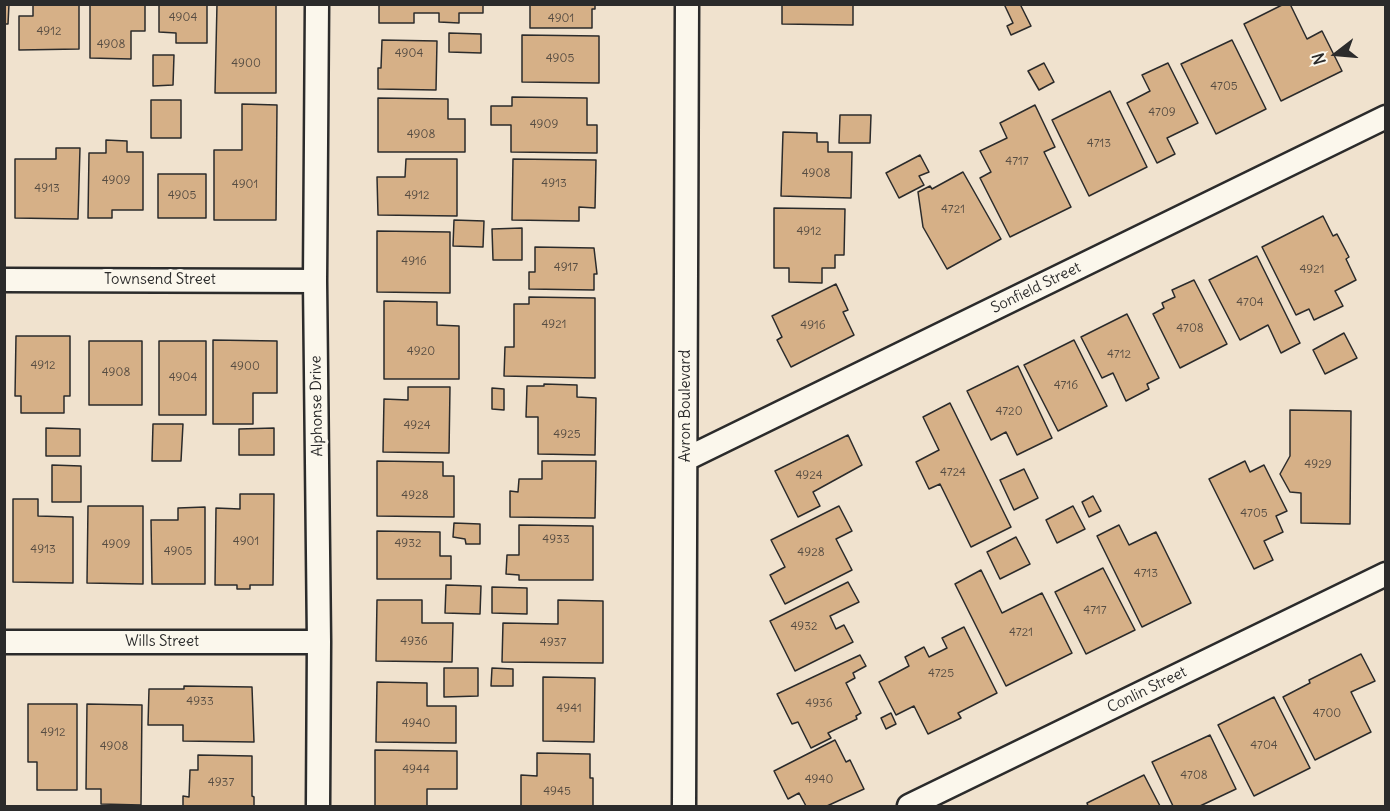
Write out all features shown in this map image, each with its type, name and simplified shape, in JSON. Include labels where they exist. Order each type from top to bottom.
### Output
[{"type":"street","name":"Alphonse Drive","points":[[317,4],[315,280],[319,642],[318,807]]},
{"type":"street","name":"Avron Boulevard","points":[[684,807],[687,4]]},
{"type":"street","name":"Sonfield Street","points":[[686,459],[1386,117]]},
{"type":"street","name":"Townsend Street","points":[[4,280],[315,280]]},
{"type":"street","name":"Conlin Street","points":[[909,807],[1386,574]]},
{"type":"street","name":"Wills Street","points":[[4,642],[319,642]]},
{"type":"building","points":[[4,4],[9,4],[8,24],[4,24]]},
{"type":"building","points":[[33,4],[79,4],[79,49],[19,50],[19,16],[33,16]]},
{"type":"building","points":[[90,4],[145,4],[145,31],[131,31],[131,59],[90,58]]},
{"type":"building","points":[[159,4],[207,4],[207,43],[176,43],[176,33],[159,32]]},
{"type":"building","points":[[217,4],[276,4],[276,93],[215,93]]},
{"type":"building","points":[[379,4],[483,4],[483,13],[459,13],[459,23],[439,22],[439,13],[414,13],[414,23],[379,23]]},
{"type":"building","points":[[530,4],[595,4],[595,9],[592,9],[592,28],[530,28]]},
{"type":"building","points":[[782,4],[853,4],[853,25],[782,24]]},
{"type":"building","points":[[1004,4],[1020,4],[1031,26],[1011,35],[1007,26],[1013,23]]},
{"type":"building","points":[[1284,4],[1290,4],[1307,39],[1322,31],[1342,71],[1281,101],[1244,24]]},
{"type":"building","points":[[449,33],[481,34],[481,53],[449,52]]},
{"type":"building","points":[[522,35],[599,36],[599,83],[522,82]]},
{"type":"building","points":[[382,40],[437,41],[436,90],[378,89]]},
{"type":"building","points":[[1232,40],[1266,109],[1216,134],[1181,64]]},
{"type":"building","points":[[153,55],[174,55],[173,85],[153,86]]},
{"type":"building","points":[[1044,63],[1054,82],[1039,90],[1028,71]]},
{"type":"building","points":[[1168,63],[1198,123],[1167,138],[1175,154],[1157,163],[1127,103],[1150,91],[1142,75]]},
{"type":"building","points":[[1110,91],[1147,167],[1089,196],[1052,120]]},
{"type":"building","points":[[512,97],[587,98],[587,125],[597,125],[597,153],[511,152],[511,125],[491,125],[491,106],[512,106]]},
{"type":"building","points":[[378,98],[448,99],[448,119],[465,119],[465,152],[378,152]]},
{"type":"building","points":[[151,100],[181,100],[181,138],[151,138]]},
{"type":"building","points":[[242,104],[277,105],[276,220],[214,220],[214,150],[242,150]]},
{"type":"building","points":[[1035,105],[1055,147],[1044,152],[1071,207],[1010,237],[980,178],[991,172],[980,151],[1007,138],[1000,123]]},
{"type":"building","points":[[840,115],[871,115],[870,143],[839,143]]},
{"type":"building","points":[[783,132],[817,133],[817,142],[828,142],[828,152],[852,152],[851,198],[781,196]]},
{"type":"building","points":[[106,140],[127,141],[127,152],[143,152],[143,210],[112,210],[112,218],[88,218],[89,153],[106,153]]},
{"type":"building","points":[[56,148],[80,148],[78,219],[15,218],[15,159],[56,159]]},
{"type":"building","points":[[920,155],[929,172],[919,176],[924,185],[899,198],[886,173]]},
{"type":"building","points":[[406,159],[457,159],[457,216],[378,215],[377,177],[405,177]]},
{"type":"building","points":[[513,159],[596,160],[595,208],[579,207],[579,221],[512,220]]},
{"type":"building","points":[[963,172],[1001,239],[947,269],[923,227],[918,192],[930,186],[932,189]]},
{"type":"building","points":[[158,174],[206,174],[206,218],[158,218]]},
{"type":"building","points":[[774,208],[845,209],[844,255],[835,255],[835,268],[822,268],[822,283],[789,282],[789,268],[774,268]]},
{"type":"building","points":[[1323,216],[1333,236],[1337,234],[1349,257],[1346,259],[1356,280],[1335,291],[1343,306],[1314,320],[1309,309],[1296,315],[1262,247]]},
{"type":"building","points":[[454,220],[484,221],[483,247],[453,246]]},
{"type":"building","points":[[522,228],[522,260],[493,260],[492,229]]},
{"type":"building","points":[[377,231],[450,232],[450,293],[377,292]]},
{"type":"building","points":[[535,247],[594,248],[597,274],[594,274],[594,290],[529,289],[529,272],[535,272]]},
{"type":"building","points":[[1257,256],[1300,343],[1281,353],[1268,325],[1240,340],[1209,280]]},
{"type":"building","points":[[1194,280],[1227,344],[1180,368],[1153,314],[1164,308],[1162,303],[1175,297],[1172,290]]},
{"type":"building","points":[[836,284],[848,310],[843,312],[854,335],[791,367],[777,340],[782,337],[772,316]]},
{"type":"building","points":[[529,297],[595,298],[595,378],[504,376],[505,347],[514,347],[514,304],[529,304]]},
{"type":"building","points":[[384,301],[437,302],[437,325],[459,326],[459,379],[384,379]]},
{"type":"building","points":[[1127,314],[1159,378],[1147,384],[1149,389],[1126,401],[1113,373],[1102,378],[1081,337]]},
{"type":"building","points":[[1344,333],[1357,358],[1325,374],[1313,350]]},
{"type":"building","points":[[16,336],[70,336],[70,396],[64,396],[64,413],[21,413],[21,396],[15,396]]},
{"type":"building","points":[[213,340],[277,341],[277,393],[253,393],[253,424],[213,424]]},
{"type":"building","points":[[1074,340],[1107,406],[1058,431],[1024,365]]},
{"type":"building","points":[[89,341],[142,341],[142,405],[89,405]]},
{"type":"building","points":[[159,341],[206,341],[206,415],[159,415]]},
{"type":"building","points":[[1018,366],[1052,438],[1017,455],[1006,432],[991,440],[967,391]]},
{"type":"building","points":[[544,384],[577,385],[577,397],[596,398],[595,455],[538,454],[538,417],[526,417],[527,386],[544,386]]},
{"type":"building","points":[[408,387],[450,387],[449,453],[383,452],[384,399],[408,400]]},
{"type":"building","points":[[492,388],[504,389],[504,410],[492,409]]},
{"type":"building","points":[[950,403],[1011,527],[971,547],[940,484],[929,489],[916,462],[939,450],[923,417]]},
{"type":"building","points":[[1290,410],[1351,411],[1350,524],[1301,523],[1301,493],[1290,492],[1280,474],[1290,456]]},
{"type":"building","points":[[153,424],[183,424],[181,461],[152,461]]},
{"type":"building","points":[[46,428],[80,429],[80,456],[46,456]]},
{"type":"building","points":[[274,428],[274,455],[239,455],[239,429]]},
{"type":"building","points":[[848,435],[862,465],[813,492],[820,506],[798,517],[775,471]]},
{"type":"building","points":[[377,461],[443,462],[443,476],[454,476],[454,517],[377,516]]},
{"type":"building","points":[[542,461],[596,461],[595,518],[510,517],[510,491],[518,492],[519,479],[542,479]]},
{"type":"building","points":[[1245,461],[1250,472],[1264,465],[1287,511],[1276,516],[1283,532],[1264,541],[1273,560],[1254,569],[1209,479]]},
{"type":"building","points":[[52,465],[81,466],[81,502],[52,502]]},
{"type":"building","points":[[1024,469],[1038,498],[1014,510],[1000,480]]},
{"type":"building","points":[[240,494],[274,494],[273,585],[250,585],[250,589],[237,589],[237,585],[215,585],[216,508],[240,509]]},
{"type":"building","points":[[1093,496],[1101,511],[1089,517],[1082,502]]},
{"type":"building","points":[[13,499],[38,499],[38,516],[73,517],[73,583],[13,582]]},
{"type":"building","points":[[88,506],[143,506],[143,584],[87,583]]},
{"type":"building","points":[[839,506],[852,531],[836,539],[852,570],[785,604],[770,575],[785,567],[771,540]]},
{"type":"building","points":[[1073,506],[1085,529],[1057,543],[1046,520]]},
{"type":"building","points":[[205,507],[205,584],[152,584],[151,520],[178,520],[178,508]]},
{"type":"building","points":[[454,523],[480,524],[480,544],[466,544],[465,539],[453,537]]},
{"type":"building","points":[[519,525],[593,526],[593,580],[519,580],[519,575],[506,574],[507,555],[519,555]]},
{"type":"building","points":[[1119,525],[1129,545],[1156,532],[1191,603],[1142,627],[1097,536]]},
{"type":"building","points":[[377,531],[440,532],[440,556],[451,556],[451,579],[377,579]]},
{"type":"building","points":[[1016,537],[1030,564],[1000,579],[987,552]]},
{"type":"building","points":[[1103,568],[1135,630],[1086,654],[1055,592]]},
{"type":"building","points":[[981,570],[1002,613],[1042,593],[1072,653],[1006,686],[955,584]]},
{"type":"building","points":[[848,582],[859,602],[830,616],[836,629],[844,625],[853,642],[795,671],[770,621]]},
{"type":"building","points":[[446,585],[481,586],[480,614],[445,613]]},
{"type":"building","points":[[492,587],[527,588],[527,614],[492,613]]},
{"type":"building","points":[[377,600],[422,600],[422,623],[453,623],[452,662],[376,661]]},
{"type":"building","points":[[558,600],[603,601],[603,663],[502,662],[503,623],[558,624]]},
{"type":"building","points":[[964,627],[997,693],[958,713],[961,718],[928,734],[914,706],[896,715],[879,682],[909,666],[905,657],[924,647],[929,657],[947,648],[942,638]]},
{"type":"building","points":[[1361,654],[1375,681],[1351,692],[1371,732],[1315,760],[1283,697],[1310,683],[1309,680]]},
{"type":"building","points":[[860,655],[866,666],[853,673],[855,678],[846,683],[861,713],[856,716],[857,719],[828,733],[831,738],[811,748],[798,722],[792,724],[777,694]]},
{"type":"building","points":[[444,668],[478,668],[478,696],[444,697]]},
{"type":"building","points":[[492,668],[513,669],[513,686],[491,686]]},
{"type":"building","points":[[543,677],[595,678],[594,742],[543,741]]},
{"type":"building","points":[[377,682],[427,683],[427,706],[456,706],[456,743],[376,742]]},
{"type":"building","points":[[184,686],[252,687],[254,742],[183,741],[183,725],[148,725],[149,689],[184,689]]},
{"type":"building","points":[[1274,697],[1310,768],[1254,796],[1218,725]]},
{"type":"building","points":[[28,704],[77,704],[77,790],[37,790],[37,762],[28,762]]},
{"type":"building","points":[[87,704],[142,705],[141,805],[101,804],[101,789],[86,789]]},
{"type":"building","points":[[891,713],[896,724],[886,729],[881,718]]},
{"type":"building","points":[[1210,735],[1236,789],[1200,806],[1173,806],[1152,762]]},
{"type":"building","points":[[835,740],[846,762],[850,760],[864,789],[827,806],[806,806],[799,793],[788,799],[774,771]]},
{"type":"building","points":[[375,750],[457,751],[457,789],[427,789],[427,806],[375,806]]},
{"type":"building","points":[[537,753],[590,754],[593,806],[521,806],[521,775],[537,776]]},
{"type":"building","points":[[198,755],[252,756],[254,806],[183,806],[183,796],[189,797],[190,770],[198,770]]},
{"type":"building","points":[[1144,775],[1160,806],[1088,806],[1087,803]]}]
